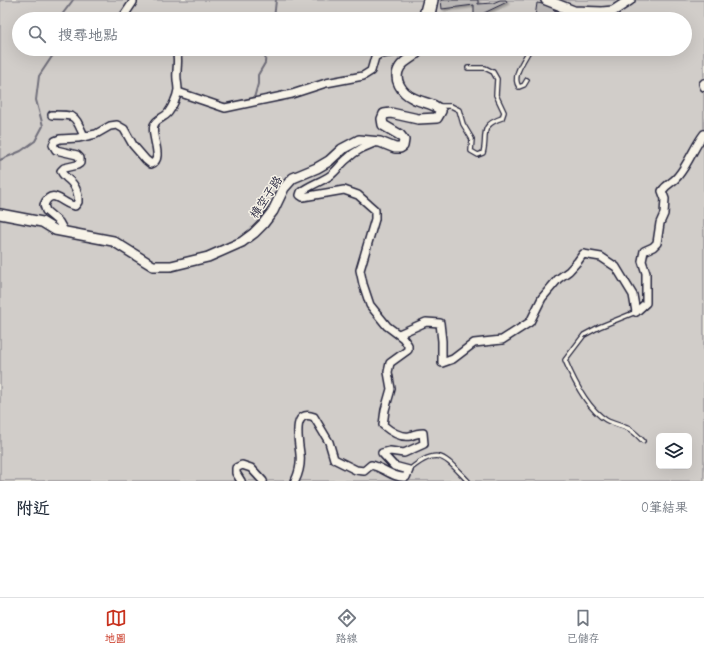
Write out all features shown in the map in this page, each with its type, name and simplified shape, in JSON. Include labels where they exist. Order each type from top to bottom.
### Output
[{"type":"street","points":[[126,12],[133,0]]},
{"type":"street","points":[[424,12],[427,0]]},
{"type":"street","points":[[430,12],[433,0]]},
{"type":"street","points":[[549,1],[574,11],[602,12],[613,11],[630,0]]},
{"type":"street","points":[[64,231],[59,222],[46,211],[44,205],[46,200],[51,197],[57,197],[71,206],[75,206],[79,197],[75,187],[63,175],[62,171],[64,168],[77,165],[80,162],[80,158],[77,155],[56,150],[54,145],[55,141],[96,134],[110,126],[117,126],[124,129],[146,160],[151,164],[155,162],[157,160],[157,146],[154,135],[154,126],[156,121],[167,114],[178,92],[176,73],[179,59],[178,56]]},
{"type":"street","points":[[178,92],[225,108],[242,103],[292,94],[326,83],[363,76],[371,71],[375,57],[377,56]]},
{"type":"street","points":[[416,56],[407,60],[399,68],[396,76],[397,80],[400,86],[412,98],[437,106]]},
{"type":"street","points":[[704,83],[704,87]]},
{"type":"street","name":"樟空子路","points":[[0,214],[42,222],[56,230],[113,241],[153,266],[171,266],[208,257],[242,242],[254,234],[273,211],[284,188],[293,178],[317,168],[329,161],[342,149],[359,140],[380,142],[395,148],[400,148],[403,146],[404,140],[400,135],[383,124],[382,119],[384,114],[391,113],[418,119],[437,118],[441,111],[437,106]]},
{"type":"street","points":[[52,116],[72,115],[76,118],[84,136]]},
{"type":"street","points":[[636,312],[646,303],[646,273],[642,261],[644,251],[653,248],[657,243],[660,223],[664,214],[665,199],[662,191],[666,185],[674,181],[679,175],[704,134]]},
{"type":"street","points":[[295,481],[299,473],[300,454],[297,438],[299,421],[303,417],[309,415],[314,417],[329,442],[334,459],[356,470],[364,470],[372,465],[379,466],[401,478],[406,477],[409,470],[394,466],[382,453],[390,451],[404,453],[424,444],[423,433],[401,436],[383,425],[384,410],[391,389],[388,372],[390,363],[408,350],[408,345],[399,334],[387,326],[370,305],[360,270],[375,218],[375,210],[358,195],[344,190],[302,197],[300,195],[306,188],[317,184],[332,174],[348,158],[362,148],[380,142]]},
{"type":"street","points":[[399,334],[426,322],[440,323],[442,363],[453,359],[474,343],[502,340],[530,322],[542,298],[558,280],[574,266],[583,254],[601,257],[616,267],[633,295],[636,312]]},
{"type":"street","points":[[240,481],[236,473],[236,468],[242,465],[251,468],[263,481]]},
{"type":"lane","points":[[549,1],[563,12]]},
{"type":"lane","points":[[526,56],[516,75],[519,87],[524,85],[527,80]]},
{"type":"lane","points":[[437,106],[451,106],[459,110],[463,124],[472,139],[471,151],[478,155],[483,153],[485,149],[484,141],[488,125],[491,122],[502,118],[504,112],[496,95],[498,79],[493,72],[485,68],[468,68]]},
{"type":"lane","points":[[636,312],[599,327],[584,335],[565,360],[574,380],[596,411],[606,420],[618,426],[626,427],[643,441]]},
{"type":"lane","points":[[409,470],[421,460],[429,456],[440,456],[448,461],[468,481]]},
{"type":"shaded area","points":[[0,0],[704,0],[704,481],[0,481]]},
{"type":"building","points":[[441,0],[478,0],[478,4],[493,3],[500,0],[506,0],[507,2],[486,12],[474,12],[474,5],[442,9]]},
{"type":"building","points":[[537,3],[554,6],[553,10],[559,11],[559,12],[536,12]]},
{"type":"waterway","points":[[64,12],[73,0]]},
{"type":"waterway","points":[[275,12],[276,0]]},
{"type":"waterway","points":[[0,160],[21,151],[35,141],[43,126],[36,100],[39,76],[52,56]]},
{"type":"waterway","points":[[254,98],[258,84],[258,75],[265,63],[266,56]]}]
